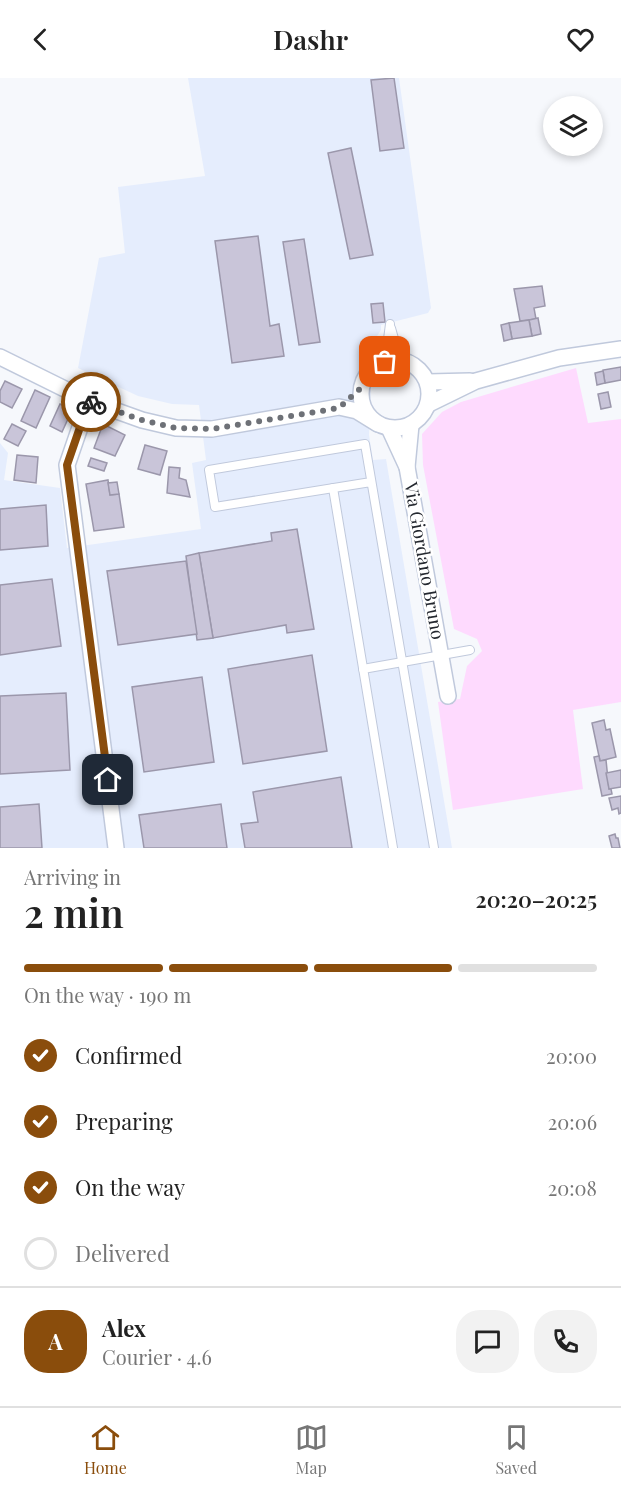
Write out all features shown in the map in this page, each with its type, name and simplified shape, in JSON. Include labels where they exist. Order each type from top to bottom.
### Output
[{"type":"street","points":[[429,404],[476,381],[559,358],[621,349]]},
{"type":"street","points":[[0,357],[89,401],[142,420],[176,428],[212,429],[339,408],[357,411],[383,426],[400,428],[411,425],[419,420],[429,404],[428,382],[417,368],[392,361],[374,367],[366,376],[361,397],[363,408],[369,417],[383,426]]},
{"type":"street","points":[[428,382],[476,381]]},
{"type":"street","points":[[339,408],[362,387]]},
{"type":"street","points":[[89,401],[67,465],[116,848]]},
{"type":"street","name":"Via Giordano Bruno","points":[[411,425],[407,467],[448,696]]},
{"type":"street","name":"Via Giordano Bruno","points":[[383,426],[407,467]]},
{"type":"lane","points":[[371,482],[215,507],[209,470],[364,444],[371,482],[434,848]]},
{"type":"lane","points":[[333,488],[393,848]]},
{"type":"lane","name":"Via Giordano Bruno","points":[[363,669],[470,650]]},
{"type":"shaded area","points":[[188,78],[399,78],[431,308],[428,313],[381,325],[381,330],[373,342],[369,435],[373,460],[386,459],[452,848],[0,848],[0,443],[8,453],[4,480],[60,488],[67,548],[201,529],[192,463],[206,460],[199,405],[172,404],[138,396],[78,368],[99,258],[125,253],[118,187],[205,176]]},
{"type":"shaded area","points":[[576,368],[588,423],[621,419],[621,702],[573,710],[583,789],[453,810],[438,702],[460,699],[467,666],[482,651],[477,639],[454,629],[423,465],[422,434],[442,412],[461,402]]},
{"type":"building","points":[[394,78],[404,148],[380,151],[371,80]]},
{"type":"building","points":[[351,148],[373,255],[350,259],[328,153]]},
{"type":"building","points":[[258,236],[270,326],[279,324],[284,356],[232,363],[215,241]]},
{"type":"building","points":[[304,239],[320,342],[299,345],[283,242]]},
{"type":"building","points":[[542,286],[545,306],[534,308],[536,319],[520,321],[514,289]]},
{"type":"building","points":[[383,303],[385,322],[373,323],[371,304]]},
{"type":"building","points":[[538,318],[541,334],[532,336],[529,320]]},
{"type":"building","points":[[529,320],[532,336],[512,339],[509,323]]},
{"type":"building","points":[[509,323],[512,339],[504,341],[501,325]]},
{"type":"building","points":[[621,367],[621,380],[605,383],[603,370]]},
{"type":"building","points":[[603,371],[605,383],[597,385],[595,373]]},
{"type":"building","points":[[5,381],[22,389],[12,408],[0,402],[0,391]]},
{"type":"building","points":[[35,390],[50,397],[36,428],[21,421]]},
{"type":"building","points":[[608,392],[611,407],[601,409],[598,394]]},
{"type":"building","points":[[60,404],[72,410],[62,432],[50,426]]},
{"type":"building","points":[[12,424],[26,431],[18,446],[4,439]]},
{"type":"building","points":[[103,424],[125,435],[115,456],[94,448]]},
{"type":"building","points":[[145,445],[167,451],[160,475],[138,469]]},
{"type":"building","points":[[17,455],[38,457],[36,483],[14,480]]},
{"type":"building","points":[[91,458],[107,463],[104,471],[88,466]]},
{"type":"building","points":[[169,467],[180,468],[179,478],[186,480],[190,497],[167,493]]},
{"type":"building","points":[[108,480],[110,495],[119,494],[124,527],[94,531],[86,484]]},
{"type":"building","points":[[117,482],[119,494],[110,495],[108,483]]},
{"type":"building","points":[[46,505],[48,546],[0,550],[0,509]]},
{"type":"building","points":[[297,529],[314,629],[287,633],[286,625],[213,638],[199,553],[272,541],[271,533]]},
{"type":"building","points":[[199,553],[213,638],[197,640],[186,556]]},
{"type":"building","points":[[186,561],[197,634],[118,645],[107,571]]},
{"type":"building","points":[[52,579],[61,646],[0,655],[0,585]]},
{"type":"building","points":[[312,655],[327,751],[243,764],[228,669]]},
{"type":"building","points":[[202,677],[214,762],[144,772],[132,687]]},
{"type":"building","points":[[66,693],[70,770],[0,774],[0,696]]},
{"type":"building","points":[[604,720],[606,730],[610,729],[616,757],[600,761],[592,723]]},
{"type":"building","points":[[599,756],[600,761],[606,760],[609,789],[612,794],[602,796],[594,757]]},
{"type":"building","points":[[621,770],[621,787],[609,789],[606,773]]},
{"type":"building","points":[[341,777],[352,848],[245,848],[241,824],[258,822],[253,792]]},
{"type":"building","points":[[621,796],[621,813],[619,814],[618,808],[612,810],[609,798]]},
{"type":"building","points":[[39,804],[42,848],[0,848],[0,807]]},
{"type":"building","points":[[221,804],[227,848],[144,848],[139,815]]},
{"type":"building","points":[[615,834],[620,848],[612,848],[609,836]]},
{"type":"way so far","points":[[91,402],[142,420],[176,428],[212,429],[339,408],[362,387],[366,376],[374,367],[385,362]]},
{"type":"route","points":[[91,402],[89,401],[67,465],[108,780]]}]
